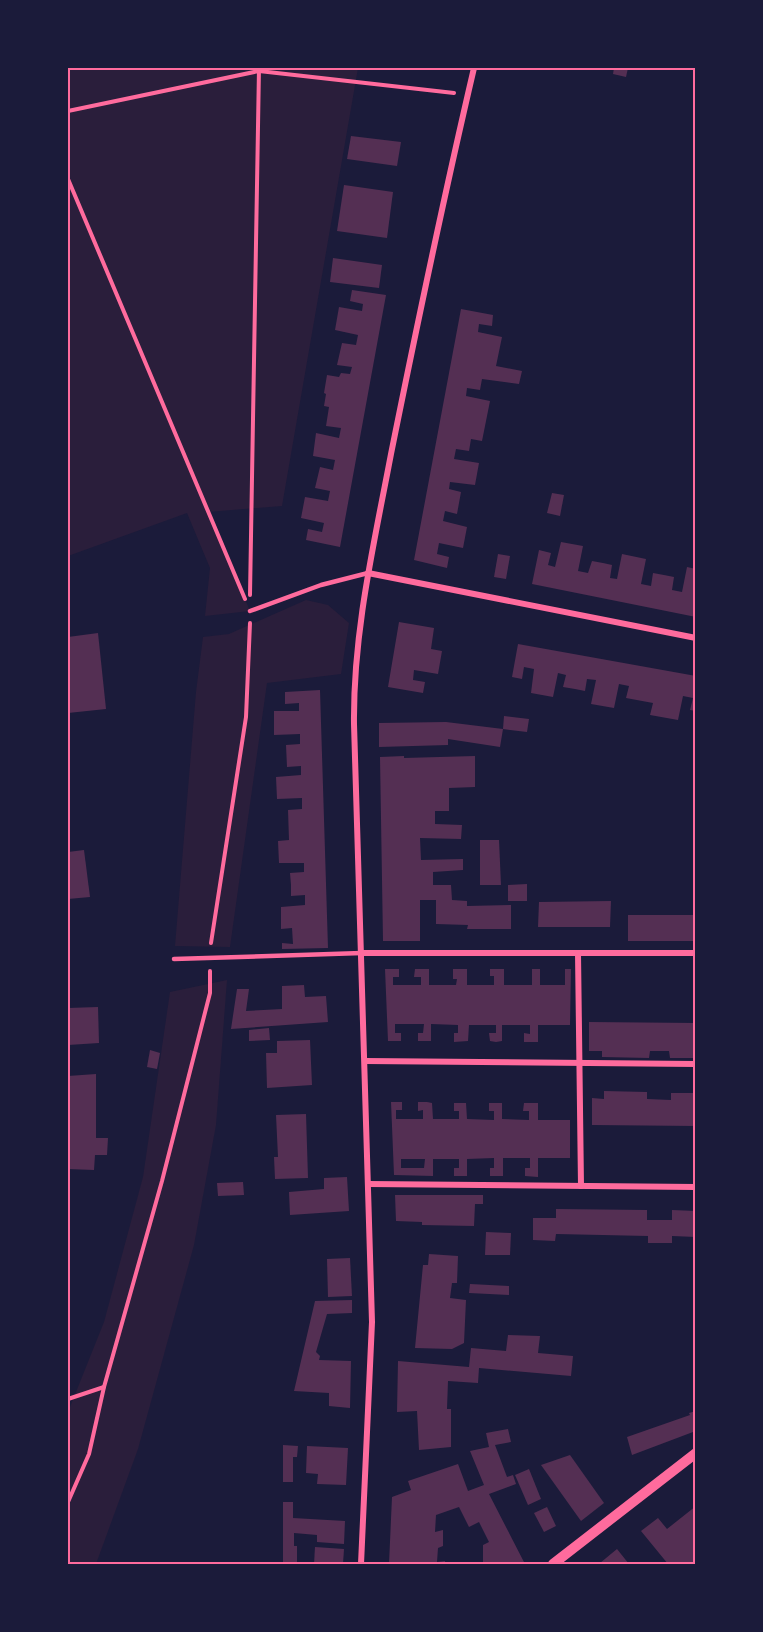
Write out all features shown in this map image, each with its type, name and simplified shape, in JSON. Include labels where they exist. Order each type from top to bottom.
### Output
[{"type":"street","points":[[361,1564],[372,1322],[354,692],[359,628],[368,573],[415,333],[474,68]]},
{"type":"street","points":[[368,573],[696,638]]},
{"type":"street","points":[[362,953],[696,953]]},
{"type":"street","points":[[578,953],[581,1186]]},
{"type":"street","points":[[365,1061],[696,1064]]},
{"type":"street","points":[[368,1184],[696,1187]]},
{"type":"street","points":[[553,1564],[696,1454]]},
{"type":"lane","points":[[250,611],[321,585],[368,573]]},
{"type":"lane","points":[[174,959],[362,953]]},
{"type":"path","points":[[68,1502],[89,1454],[104,1387],[162,1181],[210,993],[209,959],[246,717],[250,611],[259,69]]},
{"type":"path","points":[[68,111],[259,69],[467,95]]},
{"type":"path","points":[[68,180],[250,611]]},
{"type":"path","points":[[68,1399],[104,1387]]},
{"type":"shaded area","points":[[68,68],[358,68],[282,506],[208,512],[250,611],[205,616],[210,568],[187,513],[68,556]]},
{"type":"shaded area","points":[[306,600],[328,605],[349,623],[341,674],[267,683],[230,947],[175,946],[196,692],[203,637],[229,634]]},
{"type":"shaded area","points":[[227,980],[216,1125],[194,1245],[138,1449],[96,1564],[68,1564],[68,1412],[104,1322],[143,1177],[170,992]]},
{"type":"building","points":[[614,68],[628,68],[626,77],[613,74]]},
{"type":"building","points":[[351,136],[401,142],[397,166],[347,159]]},
{"type":"building","points":[[344,185],[393,192],[387,238],[337,231]]},
{"type":"building","points":[[333,258],[382,265],[379,288],[330,282]]},
{"type":"building","points":[[352,290],[386,295],[340,547],[306,540],[308,529],[322,532],[324,523],[301,518],[305,497],[328,501],[330,491],[315,488],[320,467],[333,470],[335,460],[313,456],[316,433],[339,438],[341,428],[326,426],[329,407],[324,406],[326,394],[324,393],[327,375],[339,377],[341,373],[350,374],[352,367],[337,365],[342,343],[356,345],[358,335],[335,330],[339,307],[362,311],[363,304],[350,301]]},
{"type":"building","points":[[461,309],[493,315],[492,326],[479,324],[478,332],[502,337],[496,366],[522,371],[519,384],[482,379],[480,390],[467,388],[466,396],[490,401],[482,441],[471,439],[469,451],[456,449],[454,459],[479,463],[475,485],[450,482],[449,489],[461,492],[457,514],[445,511],[443,521],[467,527],[463,548],[439,543],[437,554],[449,557],[447,568],[414,560]]},
{"type":"building","points":[[552,493],[564,495],[560,516],[547,513]]},
{"type":"building","points":[[561,542],[583,546],[578,571],[588,573],[592,561],[603,563],[612,565],[610,578],[617,579],[622,554],[646,559],[641,584],[651,586],[653,573],[664,575],[674,577],[672,590],[682,592],[687,567],[696,569],[696,617],[532,584],[539,550],[551,553],[548,565],[555,567]]},
{"type":"building","points":[[498,554],[510,556],[506,579],[494,577]]},
{"type":"building","points":[[399,622],[434,628],[431,649],[442,651],[438,674],[414,670],[413,680],[425,682],[423,693],[388,687]]},
{"type":"building","points":[[98,633],[106,709],[68,713],[68,637]]},
{"type":"building","points":[[518,644],[696,676],[696,711],[690,710],[693,698],[683,696],[678,720],[650,715],[653,703],[626,698],[629,686],[619,684],[614,708],[591,704],[596,680],[587,679],[585,691],[563,687],[566,675],[558,673],[553,697],[531,693],[534,669],[524,667],[522,679],[512,677]]},
{"type":"building","points":[[320,690],[328,948],[282,949],[282,943],[293,944],[292,928],[281,929],[281,907],[305,905],[305,895],[291,896],[290,873],[304,872],[304,863],[279,863],[278,841],[289,840],[288,810],[302,809],[302,798],[277,799],[276,777],[301,775],[301,766],[287,767],[286,745],[300,744],[300,734],[274,735],[274,711],[299,711],[299,703],[285,704],[285,692]]},
{"type":"building","points":[[504,716],[529,719],[527,732],[503,729]]},
{"type":"building","points":[[446,722],[503,729],[500,747],[448,739],[448,745],[379,747],[379,723]]},
{"type":"building","points":[[404,756],[404,758],[475,756],[475,787],[449,788],[449,811],[435,811],[435,824],[462,825],[461,839],[420,838],[421,860],[463,859],[463,870],[433,872],[433,885],[451,885],[452,900],[467,901],[467,906],[511,905],[511,929],[467,929],[468,925],[436,924],[436,900],[420,900],[420,941],[383,941],[380,757]]},
{"type":"building","points":[[480,840],[499,840],[501,885],[480,885]]},
{"type":"building","points":[[84,850],[90,897],[68,899],[68,852]]},
{"type":"building","points":[[527,884],[527,901],[508,901],[508,885]]},
{"type":"building","points":[[611,901],[610,927],[538,927],[539,902]]},
{"type":"building","points":[[628,915],[696,915],[696,941],[628,941]]},
{"type":"building","points":[[385,969],[399,969],[399,977],[393,977],[393,985],[421,985],[421,977],[414,977],[415,969],[429,969],[429,985],[456,985],[457,979],[453,979],[453,969],[467,969],[467,985],[494,985],[494,976],[490,976],[490,969],[504,969],[504,985],[532,985],[532,969],[540,969],[540,985],[565,985],[565,969],[571,969],[570,1025],[538,1025],[538,1042],[524,1042],[524,1033],[530,1034],[530,1025],[502,1025],[502,1041],[496,1042],[490,1041],[489,1033],[496,1033],[496,1025],[469,1025],[468,1041],[454,1042],[454,1033],[458,1033],[458,1025],[431,1024],[431,1041],[418,1041],[418,1033],[423,1033],[424,1024],[395,1024],[395,1033],[401,1033],[401,1041],[388,1041]]},
{"type":"building","points":[[304,985],[305,997],[326,996],[328,1022],[231,1029],[237,989],[249,989],[246,1011],[282,1009],[282,986]]},
{"type":"building","points":[[98,1007],[99,1043],[68,1045],[68,1008]]},
{"type":"building","points":[[589,1022],[696,1023],[696,1058],[670,1058],[669,1051],[650,1051],[649,1058],[602,1057],[602,1051],[589,1051]]},
{"type":"building","points":[[269,1028],[270,1040],[249,1041],[249,1030]]},
{"type":"building","points":[[310,1040],[312,1085],[267,1088],[266,1053],[277,1053],[277,1041]]},
{"type":"building","points":[[150,1050],[160,1053],[157,1069],[147,1067]]},
{"type":"building","points":[[96,1074],[96,1138],[108,1138],[107,1155],[95,1155],[94,1170],[68,1169],[68,1076]]},
{"type":"building","points":[[604,1091],[647,1092],[647,1099],[671,1100],[671,1093],[696,1093],[696,1126],[592,1125],[592,1098],[604,1099]]},
{"type":"building","points":[[391,1102],[402,1102],[402,1110],[396,1110],[396,1119],[423,1119],[423,1110],[418,1111],[418,1102],[427,1102],[432,1103],[433,1119],[459,1119],[459,1111],[454,1111],[454,1103],[466,1103],[467,1119],[494,1120],[494,1111],[489,1111],[489,1103],[502,1103],[502,1119],[529,1120],[529,1111],[523,1111],[524,1103],[538,1103],[538,1120],[570,1120],[570,1158],[538,1158],[538,1177],[525,1176],[525,1168],[530,1168],[530,1158],[503,1158],[503,1176],[490,1176],[490,1168],[494,1168],[494,1158],[467,1159],[467,1176],[454,1176],[454,1168],[459,1168],[459,1159],[433,1159],[433,1176],[394,1175]],"holes":[[[401,1159],[425,1159],[424,1168],[401,1168]]]},
{"type":"building","points":[[306,1114],[308,1178],[275,1179],[274,1157],[278,1157],[276,1115]]},
{"type":"building","points":[[347,1177],[349,1211],[290,1215],[289,1192],[324,1189],[324,1178]]},
{"type":"building","points":[[243,1182],[244,1195],[218,1196],[217,1183]]},
{"type":"building","points":[[395,1195],[483,1195],[483,1204],[475,1204],[474,1226],[422,1225],[422,1222],[396,1221]]},
{"type":"building","points":[[556,1209],[647,1210],[647,1220],[672,1220],[672,1210],[696,1211],[696,1237],[672,1236],[672,1243],[648,1243],[648,1236],[556,1234],[555,1241],[533,1240],[533,1218],[556,1218]]},
{"type":"building","points":[[486,1232],[511,1233],[510,1255],[485,1255]]},
{"type":"building","points":[[429,1254],[458,1256],[457,1283],[452,1283],[450,1298],[466,1300],[464,1343],[452,1349],[415,1348],[423,1265],[428,1265]]},
{"type":"building","points":[[350,1258],[352,1296],[328,1297],[327,1259]]},
{"type":"building","points":[[470,1284],[509,1286],[509,1295],[469,1293]]},
{"type":"building","points":[[352,1300],[352,1313],[327,1314],[316,1352],[320,1356],[319,1360],[351,1361],[350,1408],[329,1406],[329,1393],[294,1391],[315,1301]]},
{"type":"building","points":[[508,1335],[540,1336],[538,1353],[573,1356],[571,1376],[479,1368],[478,1383],[448,1381],[447,1409],[451,1409],[451,1447],[419,1450],[417,1411],[397,1412],[398,1361],[469,1367],[471,1348],[506,1351]]},
{"type":"building","points":[[696,1411],[696,1431],[632,1455],[627,1437]]},
{"type":"building","points":[[508,1429],[511,1442],[495,1445],[507,1477],[513,1475],[516,1484],[489,1494],[525,1564],[483,1564],[483,1545],[489,1542],[479,1522],[469,1527],[459,1507],[436,1515],[435,1532],[443,1530],[443,1546],[438,1548],[437,1562],[445,1561],[445,1564],[389,1564],[392,1497],[411,1490],[408,1481],[458,1464],[468,1491],[484,1485],[470,1451],[489,1447],[486,1433]]},
{"type":"building","points":[[283,1445],[298,1446],[297,1457],[293,1457],[293,1482],[283,1482]]},
{"type":"building","points":[[307,1446],[348,1448],[346,1485],[317,1484],[318,1474],[306,1473]]},
{"type":"building","points":[[570,1455],[604,1503],[581,1521],[541,1465]]},
{"type":"building","points":[[529,1469],[541,1499],[528,1505],[515,1475]]},
{"type":"building","points":[[283,1502],[293,1502],[293,1518],[345,1521],[344,1544],[317,1542],[317,1535],[294,1533],[297,1564],[283,1564]]},
{"type":"building","points":[[696,1506],[696,1564],[668,1564],[641,1531],[658,1518],[667,1529]]},
{"type":"building","points":[[547,1507],[556,1526],[544,1532],[534,1513]]},
{"type":"building","points":[[315,1547],[344,1549],[343,1564],[314,1564]]},
{"type":"building","points":[[617,1549],[629,1564],[598,1564],[600,1563]]}]
